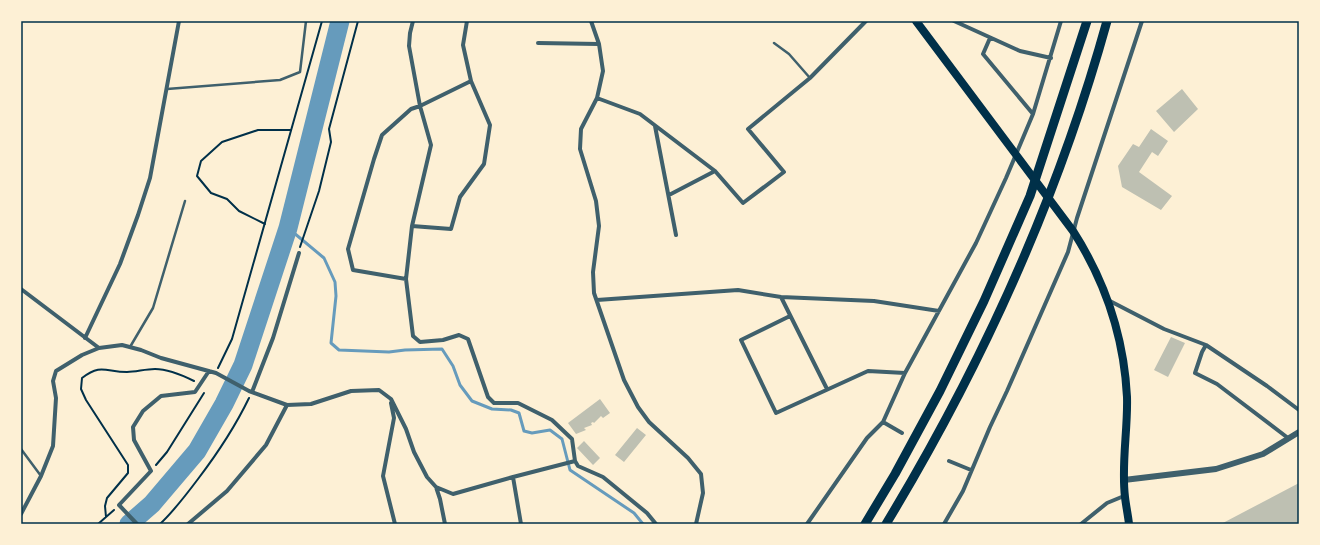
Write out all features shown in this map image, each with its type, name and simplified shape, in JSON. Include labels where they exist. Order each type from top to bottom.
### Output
[{"type":"highway","points":[[865,524],[895,474],[940,391],[984,301],[1030,196],[1087,21]]},
{"type":"highway","points":[[886,524],[920,467],[956,400],[1001,310],[1055,180],[1094,68],[1107,21]]},
{"type":"main road","points":[[917,21],[1073,230],[1085,250],[1108,299],[1120,346],[1126,390],[1124,496],[1129,524]]},
{"type":"street","points":[[85,338],[120,264],[150,178],[179,21]]},
{"type":"street","points":[[413,21],[410,33],[410,46],[420,106],[431,145],[412,226],[406,279],[413,336],[420,342],[443,340],[459,335],[468,339],[488,398],[494,403],[518,403],[552,420],[572,438],[574,462],[578,466],[603,477],[647,514],[656,524]]},
{"type":"street","points":[[412,226],[451,229],[460,197],[484,164],[490,125],[471,81],[462,45],[467,21]]},
{"type":"street","points":[[591,21],[599,44],[603,71],[597,98],[581,129],[580,149],[596,200],[599,226],[593,272],[594,293],[624,380],[638,407],[649,422],[688,458],[702,474],[703,493],[696,524]]},
{"type":"street","points":[[597,98],[640,114],[715,171],[743,203],[784,172],[748,130],[810,78],[866,21]]},
{"type":"street","points":[[954,21],[1020,51],[1051,58]]},
{"type":"street","points":[[807,524],[867,438],[883,422],[905,373],[976,243],[1033,114],[1061,21]]},
{"type":"street","points":[[944,524],[963,491],[1068,252],[1073,230],[1141,21]]},
{"type":"street","points":[[990,38],[983,54],[1033,114]]},
{"type":"street","points":[[538,43],[599,44]]},
{"type":"street","points":[[406,279],[353,270],[348,249],[374,159],[382,135],[411,109],[471,81]]},
{"type":"street","points":[[655,125],[676,235]]},
{"type":"street","points":[[669,195],[715,171]]},
{"type":"street","points":[[251,391],[274,338],[299,253]]},
{"type":"street","points":[[21,289],[98,348]]},
{"type":"street","points":[[597,300],[738,290],[781,297],[874,301],[939,311]]},
{"type":"street","points":[[781,297],[827,389]]},
{"type":"street","points":[[1108,299],[1164,329],[1206,345],[1267,386],[1299,410]]},
{"type":"street","points":[[790,316],[741,340],[776,413],[868,371],[905,373]]},
{"type":"street","points":[[21,514],[41,476],[53,446],[56,398],[53,381],[56,371],[82,355],[98,348],[122,345],[209,371],[251,391],[287,405],[311,404],[351,391],[379,390],[391,398],[406,429],[414,452],[427,476],[436,487],[445,524]]},
{"type":"street","points":[[1206,345],[1195,372],[1217,384],[1288,438]]},
{"type":"street","points":[[137,524],[120,507],[151,471],[134,440],[133,427],[143,411],[161,396],[194,392],[209,371]]},
{"type":"street","points":[[391,398],[394,418],[383,476],[395,524]]},
{"type":"street","points":[[188,524],[227,491],[266,445],[287,405]]},
{"type":"street","points":[[883,422],[902,433]]},
{"type":"street","points":[[1124,480],[1216,469],[1263,454],[1299,432]]},
{"type":"street","points":[[949,461],[971,470]]},
{"type":"street","points":[[436,487],[453,494],[574,462]]},
{"type":"street","points":[[513,477],[520,524]]},
{"type":"street","points":[[1081,524],[1107,503],[1124,496]]},
{"type":"lane","points":[[166,89],[280,80],[300,72],[306,21]]},
{"type":"lane","points":[[774,43],[788,54],[810,78]]},
{"type":"lane","points":[[130,347],[152,308],[185,201]]},
{"type":"lane","points":[[21,449],[41,476]]},
{"type":"path","points":[[224,357],[232,339],[266,223],[322,21]]},
{"type":"path","points":[[300,247],[319,191],[331,142],[329,129],[358,21]]},
{"type":"path","points":[[265,224],[239,211],[227,199],[211,193],[197,176],[201,161],[222,142],[258,130],[291,130]]},
{"type":"path","points":[[106,517],[105,506],[107,498],[128,473],[128,465],[86,400],[81,389],[82,378],[91,371],[103,368],[119,372],[137,372],[155,369],[178,373],[200,384]]},
{"type":"path","points":[[160,524],[181,502],[210,462],[243,411],[251,391]]},
{"type":"path","points":[[151,471],[167,452],[202,396]]},
{"type":"path","points":[[98,524],[120,507]]},
{"type":"building","points":[[1182,89],[1198,109],[1174,132],[1156,111]]},
{"type":"building","points":[[1151,129],[1168,141],[1158,156],[1152,152],[1139,172],[1172,196],[1161,210],[1122,187],[1118,166],[1133,144],[1139,147]]},
{"type":"building","points":[[1171,337],[1185,343],[1168,377],[1154,370]]},
{"type":"building","points":[[600,399],[610,413],[603,418],[601,416],[594,423],[591,423],[592,425],[584,428],[586,430],[576,434],[568,423]]},
{"type":"building","points":[[637,428],[646,435],[624,462],[615,455]]},
{"type":"building","points":[[584,441],[600,458],[593,465],[577,448]]},
{"type":"building","points":[[1299,483],[1299,524],[1221,524]]},
{"type":"waterway","points":[[129,524],[152,504],[197,451],[224,404],[243,365],[288,228],[340,21]]},
{"type":"waterway","points":[[288,228],[324,258],[335,282],[336,296],[331,343],[339,350],[389,352],[442,349],[453,366],[460,385],[472,401],[492,409],[511,410],[519,413],[524,431],[532,433],[550,430],[562,439],[570,470],[634,513],[643,524]]}]
